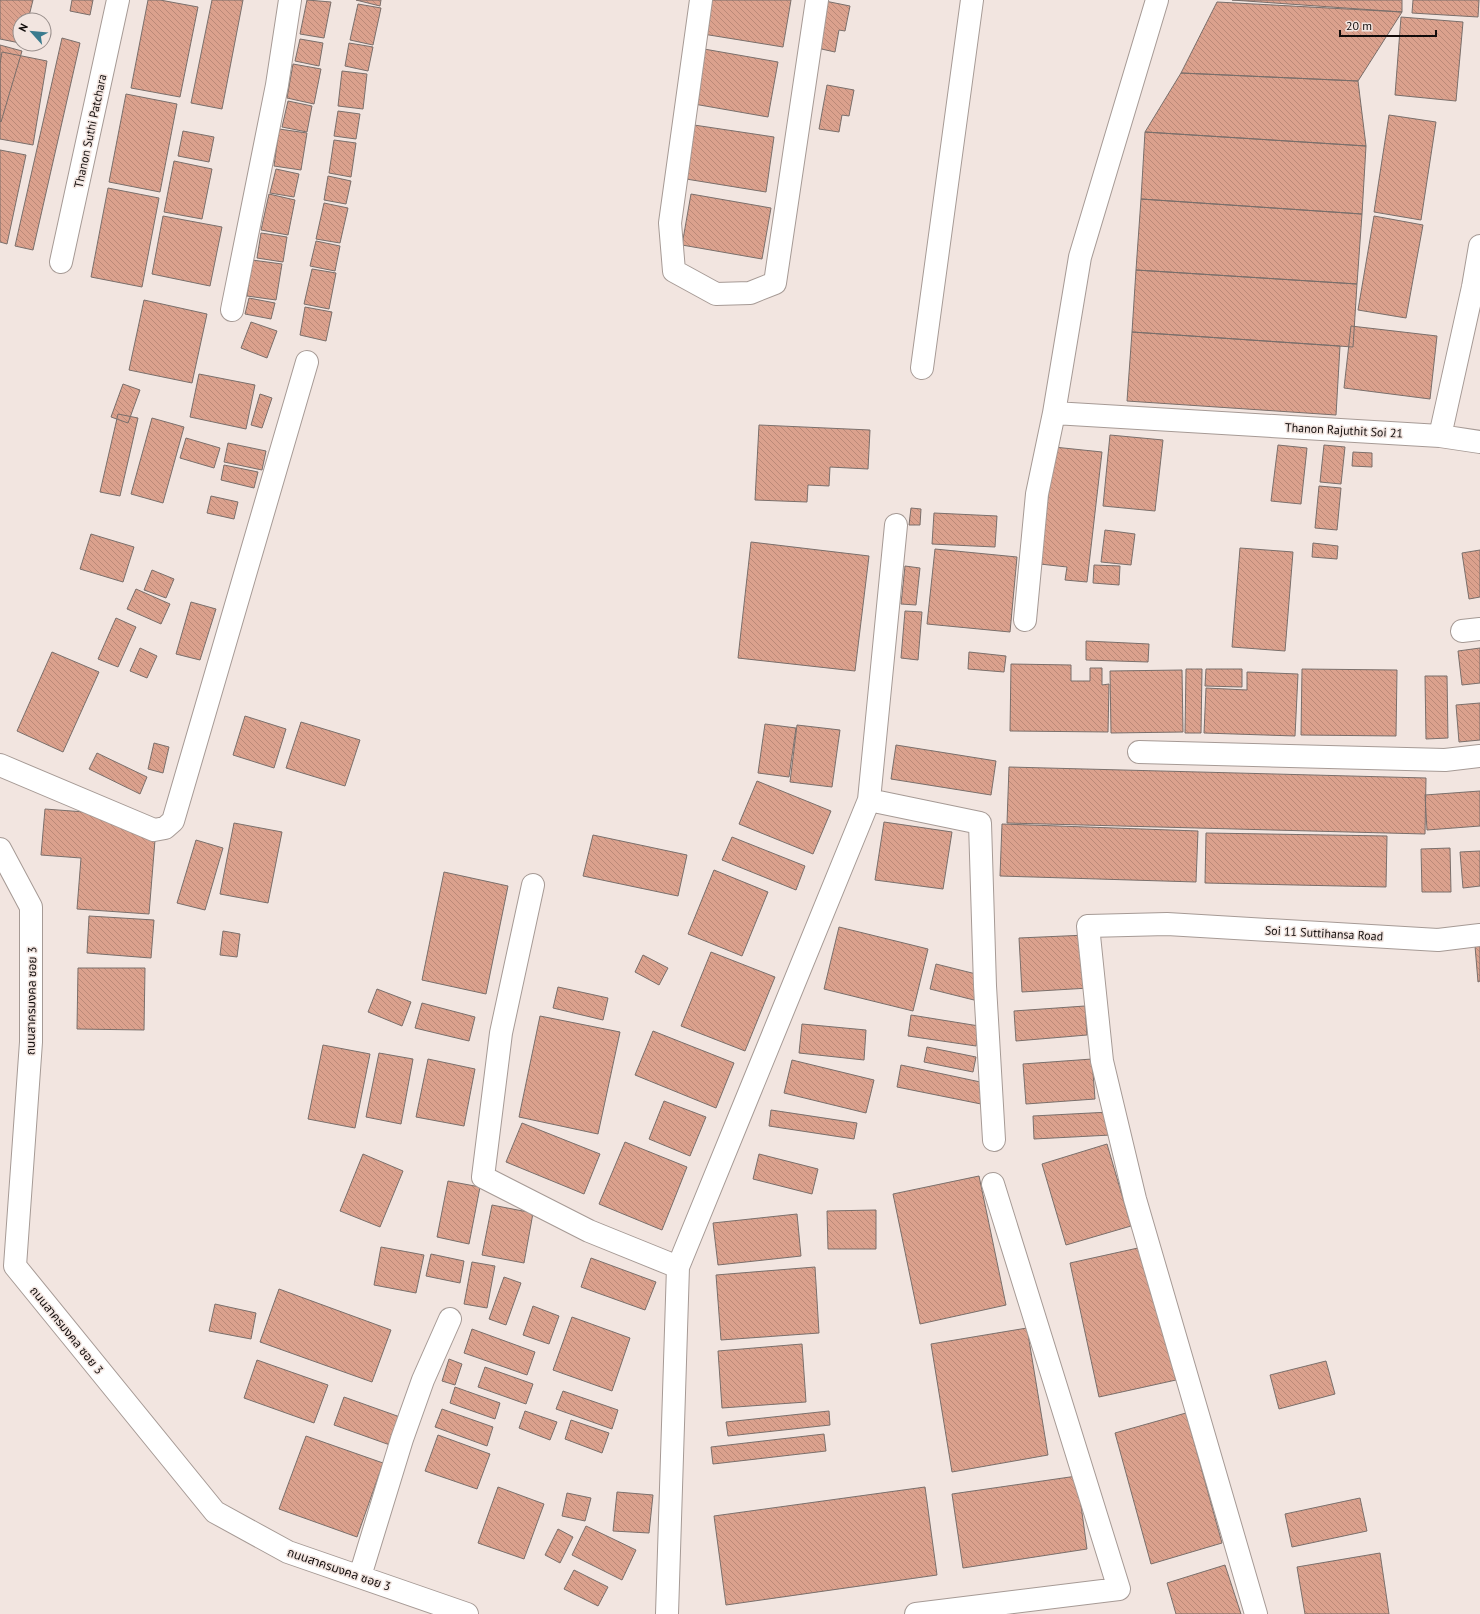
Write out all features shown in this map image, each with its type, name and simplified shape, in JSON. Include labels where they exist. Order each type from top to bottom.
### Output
[{"type":"street","name":"Thanon Suthi Patchara","points":[[61,262],[118,0]]},
{"type":"street","points":[[232,310],[277,85],[290,0]]},
{"type":"street","points":[[701,0],[670,223],[674,271],[716,294],[750,293],[776,283],[817,0]]},
{"type":"street","points":[[922,368],[972,0]]},
{"type":"street","points":[[1025,620],[1037,494],[1054,413],[1080,257],[1157,0]]},
{"type":"street","points":[[1440,436],[1476,288],[1480,246]]},
{"type":"street","points":[[0,765],[154,830],[165,828],[173,821],[307,362]]},
{"type":"street","name":"Thanon Rajuthit Soi 21","points":[[1054,413],[1440,436],[1480,442]]},
{"type":"street","points":[[667,1614],[678,1267],[869,800],[896,526]]},
{"type":"street","points":[[1139,752],[1446,760],[1480,756]]},
{"type":"street","points":[[869,800],[980,823],[985,986],[994,1140]]},
{"type":"street","name":"ถนนสาครมงคล ซอย 3","points":[[0,849],[31,907],[31,1042],[15,1266],[215,1512],[288,1552],[467,1614]]},
{"type":"street","points":[[533,885],[501,1033],[483,1178],[589,1231],[678,1267]]},
{"type":"street","name":"Soi 11 Suttihansa Road","points":[[1256,1614],[1135,1198],[1102,1061],[1088,926],[1167,924],[1438,940],[1480,935]]},
{"type":"street","points":[[916,1614],[1119,1590],[993,1184]]},
{"type":"street","points":[[360,1576],[402,1439],[423,1380],[450,1319]]},
{"type":"building","points":[[0,0],[33,0],[30,12],[12,12],[12,41],[0,39]]},
{"type":"building","points":[[72,0],[93,0],[90,15],[70,11]]},
{"type":"building","points":[[148,0],[160,0],[198,7],[180,97],[131,88]]},
{"type":"building","points":[[212,0],[243,0],[222,109],[191,103]]},
{"type":"building","points":[[307,0],[331,2],[324,38],[300,34]]},
{"type":"building","points":[[356,0],[381,0],[380,6]]},
{"type":"building","points":[[709,0],[791,0],[783,47],[703,34]]},
{"type":"building","points":[[1232,0],[1402,0],[1402,12]]},
{"type":"building","points":[[1413,0],[1479,0],[1478,17],[1412,13]]},
{"type":"building","points":[[825,1],[850,6],[845,31],[839,30],[835,52],[817,48]]},
{"type":"building","points":[[1217,2],[1402,12],[1358,81],[1181,73]]},
{"type":"building","points":[[358,4],[381,8],[373,45],[350,40]]},
{"type":"building","points":[[1401,17],[1463,22],[1456,101],[1395,95]]},
{"type":"building","points":[[62,38],[80,43],[33,250],[15,246]]},
{"type":"building","points":[[300,39],[323,43],[319,66],[295,61]]},
{"type":"building","points":[[349,43],[373,47],[368,71],[345,66]]},
{"type":"building","points":[[0,45],[12,48],[12,52],[22,52],[1,122]]},
{"type":"building","points":[[704,49],[778,62],[768,117],[694,104]]},
{"type":"building","points":[[2,52],[47,61],[33,145],[0,139],[0,64]]},
{"type":"building","points":[[293,64],[321,69],[314,104],[287,98]]},
{"type":"building","points":[[342,71],[367,74],[363,109],[338,106]]},
{"type":"building","points":[[1181,73],[1358,81],[1366,146],[1145,132]]},
{"type":"building","points":[[827,85],[854,90],[849,116],[842,115],[839,132],[819,129]]},
{"type":"building","points":[[126,94],[177,104],[160,192],[109,182]]},
{"type":"building","points":[[288,101],[312,106],[307,132],[282,127]]},
{"type":"building","points":[[338,111],[360,114],[356,139],[334,136]]},
{"type":"building","points":[[1389,115],[1436,122],[1421,220],[1374,212]]},
{"type":"building","points":[[694,125],[774,137],[766,192],[686,179]]},
{"type":"building","points":[[279,129],[307,133],[301,170],[274,166]]},
{"type":"building","points":[[183,131],[214,137],[209,162],[178,156]]},
{"type":"building","points":[[1145,132],[1366,146],[1362,214],[1141,199]]},
{"type":"building","points":[[334,140],[356,143],[351,177],[329,173]]},
{"type":"building","points":[[0,150],[26,155],[7,244],[0,242]]},
{"type":"building","points":[[174,161],[212,169],[202,219],[164,212]]},
{"type":"building","points":[[276,169],[299,174],[294,197],[270,193]]},
{"type":"building","points":[[328,176],[351,181],[346,204],[324,200]]},
{"type":"building","points":[[108,188],[159,198],[142,287],[91,277]]},
{"type":"building","points":[[269,194],[295,200],[288,235],[261,230]]},
{"type":"building","points":[[691,194],[771,208],[762,259],[682,245]]},
{"type":"building","points":[[1141,199],[1362,214],[1357,284],[1136,270]]},
{"type":"building","points":[[324,203],[348,208],[340,243],[316,239]]},
{"type":"building","points":[[163,216],[222,227],[210,286],[152,274]]},
{"type":"building","points":[[1374,216],[1423,225],[1406,318],[1358,310]]},
{"type":"building","points":[[261,233],[287,237],[283,262],[257,258]]},
{"type":"building","points":[[316,241],[340,246],[335,271],[310,266]]},
{"type":"building","points":[[252,260],[282,264],[276,300],[247,296]]},
{"type":"building","points":[[312,269],[336,273],[329,309],[304,304]]},
{"type":"building","points":[[1136,270],[1357,284],[1353,347],[1132,332]]},
{"type":"building","points":[[249,298],[275,303],[271,319],[245,314]]},
{"type":"building","points":[[144,300],[207,314],[192,383],[129,370]]},
{"type":"building","points":[[305,307],[332,312],[326,341],[300,335]]},
{"type":"building","points":[[251,322],[277,331],[267,358],[241,348]]},
{"type":"building","points":[[1351,326],[1437,336],[1430,399],[1344,388]]},
{"type":"building","points":[[1132,332],[1340,346],[1336,415],[1127,401]]},
{"type":"building","points":[[199,374],[255,385],[246,429],[190,417]]},
{"type":"building","points":[[123,384],[140,390],[128,423],[111,417]]},
{"type":"building","points":[[260,394],[272,398],[262,428],[251,425]]},
{"type":"building","points":[[118,414],[138,418],[120,496],[100,492]]},
{"type":"building","points":[[152,418],[184,427],[163,503],[131,494]]},
{"type":"building","points":[[759,425],[870,430],[868,469],[830,467],[829,486],[808,485],[807,502],[755,500]]},
{"type":"building","points":[[1110,435],[1163,440],[1155,511],[1103,506]]},
{"type":"building","points":[[186,438],[220,448],[214,468],[180,458]]},
{"type":"building","points":[[228,443],[266,451],[262,470],[224,462]]},
{"type":"building","points":[[1278,445],[1307,448],[1301,504],[1271,501]]},
{"type":"building","points":[[1324,445],[1345,447],[1341,484],[1320,482]]},
{"type":"building","points":[[1054,447],[1102,452],[1087,582],[1065,580],[1067,567],[1040,564]]},
{"type":"building","points":[[1353,452],[1372,453],[1372,467],[1352,466]]},
{"type":"building","points":[[224,465],[258,472],[254,488],[221,480]]},
{"type":"building","points":[[1319,486],[1341,488],[1337,530],[1315,528]]},
{"type":"building","points":[[211,496],[238,502],[234,519],[207,513]]},
{"type":"building","points":[[911,508],[921,509],[920,525],[909,525]]},
{"type":"building","points":[[934,513],[997,516],[995,547],[932,544]]},
{"type":"building","points":[[1105,530],[1135,534],[1131,565],[1101,562]]},
{"type":"building","points":[[91,534],[134,547],[123,582],[80,569]]},
{"type":"building","points":[[751,542],[869,556],[855,671],[738,658]]},
{"type":"building","points":[[1313,543],[1338,546],[1337,559],[1312,557]]},
{"type":"building","points":[[1240,548],[1293,552],[1285,651],[1232,647]]},
{"type":"building","points":[[935,549],[1017,557],[1010,632],[927,624]]},
{"type":"building","points":[[1480,550],[1480,597],[1469,599],[1462,553]]},
{"type":"building","points":[[1094,565],[1120,566],[1119,585],[1093,583]]},
{"type":"building","points":[[905,566],[920,568],[916,605],[901,604]]},
{"type":"building","points":[[152,570],[174,579],[166,598],[144,590]]},
{"type":"building","points":[[136,589],[170,604],[161,624],[127,609]]},
{"type":"building","points":[[191,602],[216,609],[200,660],[176,654]]},
{"type":"building","points":[[905,611],[922,612],[918,660],[901,658]]},
{"type":"building","points":[[116,618],[136,627],[118,667],[98,659]]},
{"type":"building","points":[[1086,641],[1149,644],[1148,662],[1086,660]]},
{"type":"building","points":[[140,648],[157,656],[147,678],[130,671]]},
{"type":"building","points":[[1480,648],[1480,683],[1462,685],[1458,651]]},
{"type":"building","points":[[52,652],[99,672],[63,752],[17,731]]},
{"type":"building","points":[[969,652],[1006,656],[1004,672],[968,669]]},
{"type":"building","points":[[1011,664],[1071,665],[1071,681],[1090,681],[1090,668],[1102,668],[1102,685],[1109,684],[1108,732],[1010,731]]},
{"type":"building","points":[[1186,669],[1202,669],[1201,733],[1185,733]]},
{"type":"building","points":[[1206,669],[1242,669],[1242,687],[1205,686]]},
{"type":"building","points":[[1302,669],[1397,670],[1396,736],[1301,735]]},
{"type":"building","points":[[1182,670],[1183,732],[1111,733],[1110,671]]},
{"type":"building","points":[[1247,672],[1298,674],[1295,736],[1204,733],[1206,688],[1247,690]]},
{"type":"building","points":[[1425,676],[1447,676],[1448,738],[1426,739]]},
{"type":"building","points":[[1480,703],[1480,740],[1459,742],[1456,705]]},
{"type":"building","points":[[245,716],[286,729],[274,768],[233,755]]},
{"type":"building","points":[[301,722],[360,740],[345,786],[286,768]]},
{"type":"building","points":[[765,724],[796,728],[789,777],[758,773]]},
{"type":"building","points":[[797,725],[840,730],[832,787],[790,782]]},
{"type":"building","points":[[154,743],[169,747],[163,773],[148,769]]},
{"type":"building","points":[[896,745],[996,761],[991,795],[891,779]]},
{"type":"building","points":[[97,753],[147,777],[140,794],[89,769]]},
{"type":"building","points":[[1009,767],[1426,778],[1425,834],[1007,823]]},
{"type":"building","points":[[757,781],[831,811],[813,854],[739,824]]},
{"type":"building","points":[[1480,791],[1480,826],[1427,830],[1425,795]]},
{"type":"building","points":[[45,809],[98,813],[155,840],[149,914],[77,909],[81,858],[41,855]]},
{"type":"building","points":[[884,822],[952,832],[943,889],[875,880]]},
{"type":"building","points":[[234,823],[282,832],[268,903],[220,894]]},
{"type":"building","points":[[1002,824],[1198,831],[1196,882],[1000,876]]},
{"type":"building","points":[[1206,833],[1387,836],[1386,887],[1205,883]]},
{"type":"building","points":[[593,835],[687,855],[678,896],[583,876]]},
{"type":"building","points":[[732,837],[805,866],[796,890],[722,860]]},
{"type":"building","points":[[196,840],[223,848],[205,910],[177,903]]},
{"type":"building","points":[[1450,848],[1451,892],[1422,892],[1421,849]]},
{"type":"building","points":[[1480,851],[1480,886],[1463,888],[1460,852]]},
{"type":"building","points":[[714,870],[768,892],[742,956],[688,934]]},
{"type":"building","points":[[444,872],[508,886],[486,994],[422,980]]},
{"type":"building","points":[[89,916],[154,920],[151,958],[87,953]]},
{"type":"building","points":[[839,927],[928,949],[913,1011],[824,989]]},
{"type":"building","points":[[223,931],[240,934],[237,957],[220,955]]},
{"type":"building","points":[[1087,935],[1089,988],[1022,992],[1019,938]]},
{"type":"building","points":[[1475,946],[1480,946],[1480,981],[1478,982]]},
{"type":"building","points":[[711,952],[775,977],[745,1051],[681,1026]]},
{"type":"building","points":[[643,955],[668,968],[659,985],[635,972]]},
{"type":"building","points":[[936,964],[980,975],[974,1000],[930,989]]},
{"type":"building","points":[[78,968],[145,968],[144,1030],[77,1029]]},
{"type":"building","points":[[558,987],[608,998],[603,1020],[553,1008]]},
{"type":"building","points":[[377,989],[411,1002],[402,1026],[368,1012]]},
{"type":"building","points":[[422,1003],[475,1017],[469,1041],[415,1028]]},
{"type":"building","points":[[1085,1006],[1087,1035],[1016,1041],[1014,1011]]},
{"type":"building","points":[[911,1015],[979,1026],[976,1046],[908,1036]]},
{"type":"building","points":[[540,1016],[620,1032],[598,1134],[519,1117]]},
{"type":"building","points":[[802,1024],[866,1030],[864,1060],[799,1053]]},
{"type":"building","points":[[653,1031],[734,1063],[716,1108],[635,1075]]},
{"type":"building","points":[[323,1045],[370,1054],[355,1128],[308,1119]]},
{"type":"building","points":[[927,1047],[976,1057],[973,1072],[924,1062]]},
{"type":"building","points":[[379,1053],[413,1059],[401,1124],[366,1117]]},
{"type":"building","points":[[428,1059],[475,1069],[464,1126],[416,1117]]},
{"type":"building","points":[[1092,1059],[1095,1099],[1026,1104],[1023,1064]]},
{"type":"building","points":[[792,1060],[874,1080],[866,1113],[784,1093]]},
{"type":"building","points":[[901,1065],[985,1083],[981,1104],[897,1087]]},
{"type":"building","points":[[664,1101],[706,1117],[690,1156],[649,1139]]},
{"type":"building","points":[[771,1110],[857,1123],[854,1139],[769,1126]]},
{"type":"building","points":[[1110,1112],[1111,1135],[1034,1139],[1033,1116]]},
{"type":"building","points":[[522,1123],[600,1154],[584,1194],[506,1162]]},
{"type":"building","points":[[625,1142],[687,1167],[662,1230],[599,1204]]},
{"type":"building","points":[[1107,1144],[1131,1226],[1066,1245],[1042,1164]]},
{"type":"building","points":[[363,1154],[403,1171],[380,1227],[340,1211]]},
{"type":"building","points":[[759,1154],[818,1169],[812,1194],[753,1179]]},
{"type":"building","points":[[979,1176],[1006,1305],[920,1324],[893,1194]]},
{"type":"building","points":[[448,1181],[480,1187],[469,1244],[437,1237]]},
{"type":"building","points":[[492,1205],[533,1213],[524,1263],[482,1255]]},
{"type":"building","points":[[876,1210],[876,1249],[828,1249],[827,1211]]},
{"type":"building","points":[[797,1214],[801,1256],[718,1265],[713,1223]]},
{"type":"building","points":[[1147,1246],[1176,1380],[1099,1397],[1070,1263]]},
{"type":"building","points":[[381,1247],[424,1255],[416,1293],[374,1285]]},
{"type":"building","points":[[431,1254],[464,1261],[460,1283],[426,1276]]},
{"type":"building","points":[[591,1258],[656,1282],[645,1310],[581,1287]]},
{"type":"building","points":[[472,1262],[495,1266],[487,1308],[464,1304]]},
{"type":"building","points":[[815,1267],[819,1333],[721,1340],[716,1275]]},
{"type":"building","points":[[504,1277],[521,1283],[506,1325],[489,1319]]},
{"type":"building","points":[[279,1289],[391,1330],[372,1382],[260,1342]]},
{"type":"building","points":[[215,1304],[256,1313],[251,1339],[209,1331]]},
{"type":"building","points":[[533,1306],[559,1316],[549,1344],[523,1335]]},
{"type":"building","points":[[572,1317],[630,1338],[612,1391],[553,1370]]},
{"type":"building","points":[[1027,1328],[1048,1455],[952,1472],[931,1344]]},
{"type":"building","points":[[472,1329],[535,1352],[527,1375],[464,1353]]},
{"type":"building","points":[[802,1344],[806,1402],[722,1408],[718,1351]]},
{"type":"building","points":[[449,1359],[462,1364],[455,1385],[442,1381]]},
{"type":"building","points":[[257,1360],[328,1385],[314,1423],[244,1398]]},
{"type":"building","points":[[1326,1361],[1335,1394],[1279,1409],[1270,1375]]},
{"type":"building","points":[[485,1367],[533,1384],[526,1404],[478,1387]]},
{"type":"building","points":[[455,1387],[500,1403],[495,1419],[450,1403]]},
{"type":"building","points":[[563,1391],[618,1410],[612,1429],[556,1409]]},
{"type":"building","points":[[344,1397],[400,1417],[390,1445],[334,1425]]},
{"type":"building","points":[[442,1409],[493,1427],[487,1446],[435,1427]]},
{"type":"building","points":[[525,1411],[557,1422],[550,1440],[519,1428]]},
{"type":"building","points":[[829,1411],[830,1425],[728,1436],[726,1422]]},
{"type":"building","points":[[1186,1413],[1222,1543],[1151,1564],[1115,1433]]},
{"type":"building","points":[[571,1420],[609,1433],[602,1453],[565,1439]]},
{"type":"building","points":[[824,1434],[826,1451],[713,1464],[711,1447]]},
{"type":"building","points":[[438,1435],[490,1454],[477,1489],[425,1471]]},
{"type":"building","points":[[306,1436],[383,1463],[357,1537],[279,1509]]},
{"type":"building","points":[[1077,1476],[1087,1549],[963,1568],[952,1494]]},
{"type":"building","points":[[498,1487],[544,1504],[524,1559],[478,1543]]},
{"type":"building","points":[[925,1487],[937,1575],[726,1605],[714,1516]]},
{"type":"building","points":[[617,1492],[653,1495],[649,1533],[613,1531]]},
{"type":"building","points":[[567,1493],[591,1498],[585,1521],[562,1516]]},
{"type":"building","points":[[1360,1498],[1367,1531],[1292,1547],[1285,1514]]},
{"type":"building","points":[[586,1526],[636,1550],[622,1580],[572,1555]]},
{"type":"building","points":[[558,1529],[573,1537],[560,1563],[545,1555]]},
{"type":"building","points":[[1380,1553],[1389,1614],[1305,1614],[1297,1567]]},
{"type":"building","points":[[1225,1565],[1241,1614],[1176,1614],[1167,1583]]},
{"type":"building","points":[[574,1570],[608,1587],[598,1606],[564,1589]]}]
